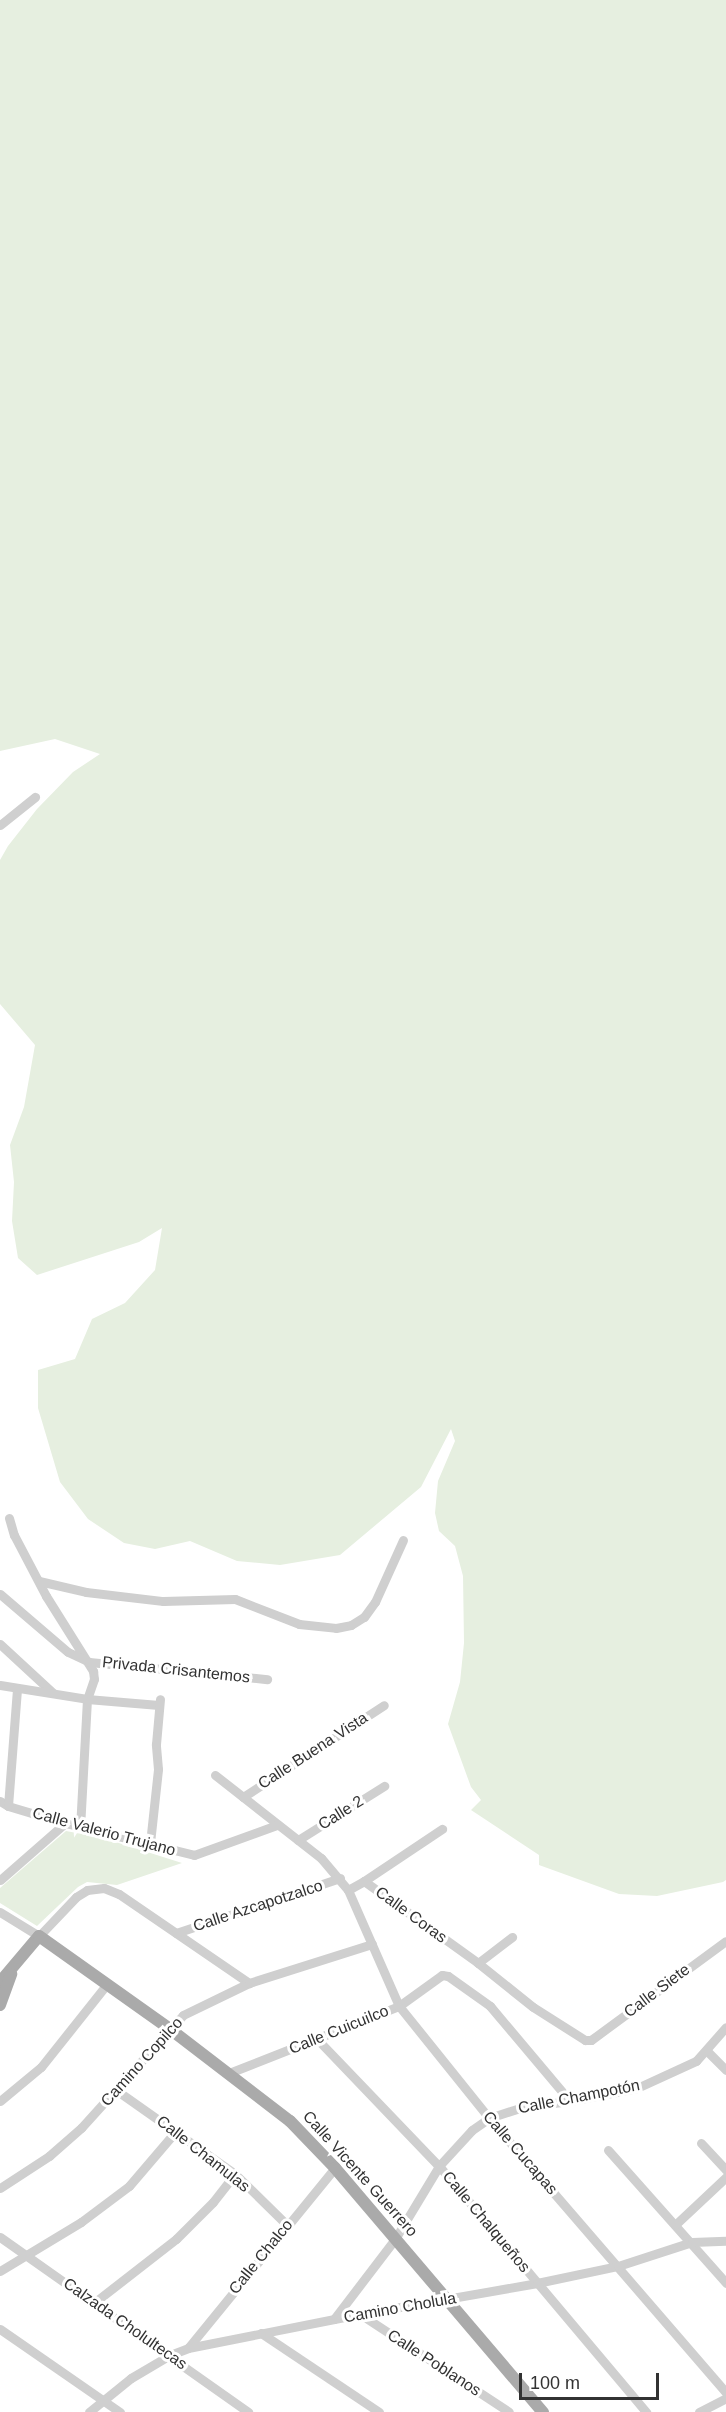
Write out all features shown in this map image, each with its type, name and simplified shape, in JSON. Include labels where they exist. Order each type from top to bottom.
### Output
[{"type":"main road","points":[[0,1982],[39,1936]]},
{"type":"main road","name":"Calle Vicente Guerrero","points":[[39,1936],[170,2029],[290,2121],[334,2168],[543,2412]]},
{"type":"main road","points":[[0,2005],[12,1970]]},
{"type":"street","points":[[0,825],[35,797]]},
{"type":"street","points":[[9,1518],[14,1534],[57,1614],[89,1662],[94,1679],[87,1699],[80,1827]]},
{"type":"street","points":[[39,1581],[86,1592],[163,1601],[235,1599],[299,1624],[336,1628],[351,1625],[364,1617],[375,1602],[403,1540]]},
{"type":"street","name":"Privada Crisantemos","points":[[0,1594],[68,1652],[89,1662],[267,1679]]},
{"type":"street","points":[[0,1644],[53,1693]]},
{"type":"street","points":[[0,1685],[87,1699],[160,1702],[156,1744],[158,1770],[150,1844]]},
{"type":"street","points":[[4,1803],[17,1688]]},
{"type":"street","name":"Calle Buena Vista","points":[[243,1797],[384,1705]]},
{"type":"street","name":"Calle Coras","points":[[215,1775],[298,1840],[340,1878],[348,1890],[364,1881],[478,1963],[533,2007],[589,2041]]},
{"type":"street","name":"Calle 2","points":[[298,1840],[384,1786]]},
{"type":"street","name":"Calle Valerio Trujano","points":[[4,1803],[65,1823],[194,1855],[277,1825]]},
{"type":"street","points":[[0,1880],[65,1823]]},
{"type":"street","points":[[364,1881],[442,1829]]},
{"type":"street","name":"Calle Azcapotzalco","points":[[176,1933],[340,1878]]},
{"type":"street","points":[[39,1936],[76,1897],[94,1888],[118,1894],[249,1983]]},
{"type":"street","name":"Calle Cucapas","points":[[348,1890],[399,2006],[489,2118],[726,2393]]},
{"type":"street","name":"Calle Vicente Guerrero","points":[[0,1912],[39,1936]]},
{"type":"street","points":[[478,1963],[512,1937]]},
{"type":"street","name":"Calle Siete","points":[[589,2041],[726,1941]]},
{"type":"street","name":"Camino Copilco","points":[[0,2188],[67,2141],[183,2015],[249,1983],[372,1944]]},
{"type":"street","name":"Calle Cuicuilco","points":[[229,2073],[399,2006],[442,1975],[448,1976],[489,2006],[570,2101]]},
{"type":"street","points":[[0,2101],[41,2067],[107,1984]]},
{"type":"street","name":"Calle Champotón","points":[[334,2319],[395,2239],[440,2166],[472,2130],[489,2118],[522,2107],[570,2101],[636,2088],[696,2061],[726,2027]]},
{"type":"street","name":"Calle Chalqueños","points":[[317,2039],[440,2166],[646,2412]]},
{"type":"street","points":[[707,2051],[726,2070]]},
{"type":"street","name":"Calle Chamulas","points":[[116,2090],[235,2174],[286,2224]]},
{"type":"street","points":[[0,2271],[81,2222],[129,2186],[176,2131]]},
{"type":"street","points":[[701,2143],[726,2170]]},
{"type":"street","points":[[608,2150],[726,2283]]},
{"type":"street","name":"Calle Chalco","points":[[189,2348],[286,2224],[334,2168]]},
{"type":"street","points":[[95,2302],[176,2240],[213,2202],[235,2174]]},
{"type":"street","points":[[676,2224],[726,2177]]},
{"type":"street","name":"Calzada Cholultecas","points":[[0,2237],[248,2412]]},
{"type":"street","name":"Camino Cholula","points":[[89,2412],[131,2378],[170,2355],[189,2348],[618,2266],[692,2242],[726,2241]]},
{"type":"street","name":"Calle Poblanos","points":[[360,2314],[509,2412]]},
{"type":"street","points":[[0,2329],[120,2412]]},
{"type":"street","points":[[261,2333],[379,2412]]},
{"type":"street","points":[[699,2412],[726,2397]]},
{"type":"green space","points":[[0,0],[726,0],[726,1880],[723,1882],[657,1896],[619,1894],[539,1865],[539,1855],[471,1810],[481,1800],[471,1787],[448,1724],[460,1682],[464,1643],[463,1576],[455,1546],[439,1531],[435,1513],[438,1481],[455,1441],[451,1429],[421,1487],[340,1555],[280,1565],[237,1561],[190,1541],[155,1549],[124,1543],[88,1519],[60,1482],[38,1408],[38,1370],[75,1359],[92,1319],[125,1303],[155,1270],[162,1228],[139,1242],[37,1275],[18,1258],[12,1221],[14,1182],[10,1145],[24,1107],[35,1045],[0,1004],[0,860],[37,809],[73,772],[100,754],[55,739],[0,751]]},
{"type":"green space","points":[[66,1831],[103,1838],[182,1863],[117,1885],[87,1882],[78,1887],[37,1926],[0,1903],[0,1888]]}]
